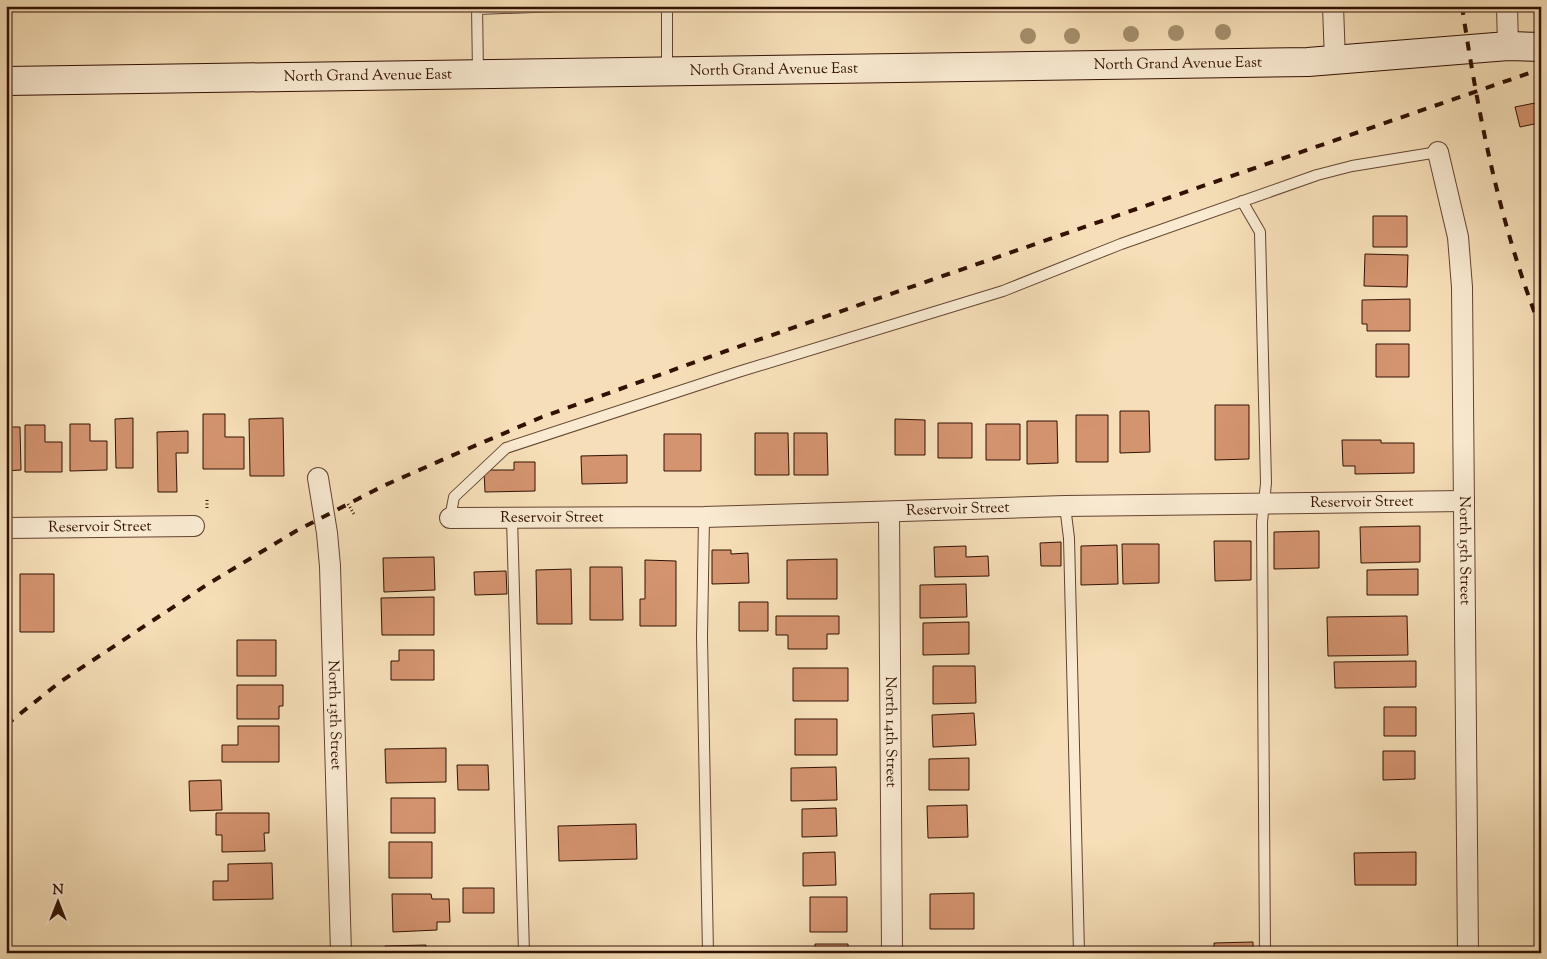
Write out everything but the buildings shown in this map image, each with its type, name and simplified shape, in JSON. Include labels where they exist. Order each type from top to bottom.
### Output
[{"type":"street","points":[[1333,6],[1335,61]]},
{"type":"street","points":[[1507,6],[1508,46]]},
{"type":"street","name":"North Grand Avenue East","points":[[6,81],[1335,61],[1508,46],[1541,47]]},
{"type":"street","name":"North 15th Street","points":[[1438,152],[1458,237],[1462,287],[1468,953]]},
{"type":"street","name":"North 13th Street","points":[[318,478],[328,533],[330,566],[341,953]]},
{"type":"street","name":"Reservoir Street","points":[[450,518],[704,517],[1065,506],[1464,500]]},
{"type":"street","name":"North 14th Street","points":[[889,512],[892,953]]},
{"type":"street","name":"Reservoir Street","points":[[6,528],[194,526]]},
{"type":"lane","points":[[478,75],[477,8],[560,6]]},
{"type":"lane","points":[[666,72],[667,6]]},
{"type":"lane","points":[[450,518],[454,497],[506,448],[738,372],[1003,291],[1121,244],[1317,175],[1352,166],[1438,152]]},
{"type":"lane","points":[[1242,201],[1260,232],[1266,483],[1262,532],[1265,953]]},
{"type":"lane","points":[[1065,506],[1069,538],[1079,953]]},
{"type":"lane","points":[[704,517],[702,637],[708,953]]},
{"type":"lane","points":[[512,518],[524,953]]},
{"type":"path","points":[[348,504],[354,514]]},
{"type":"railway","points":[[1462,6],[1475,88],[1492,170],[1526,290],[1541,329]]},
{"type":"railway","points":[[6,725],[60,682],[208,584],[296,531],[383,486],[542,417],[726,351],[1541,69]]}]
